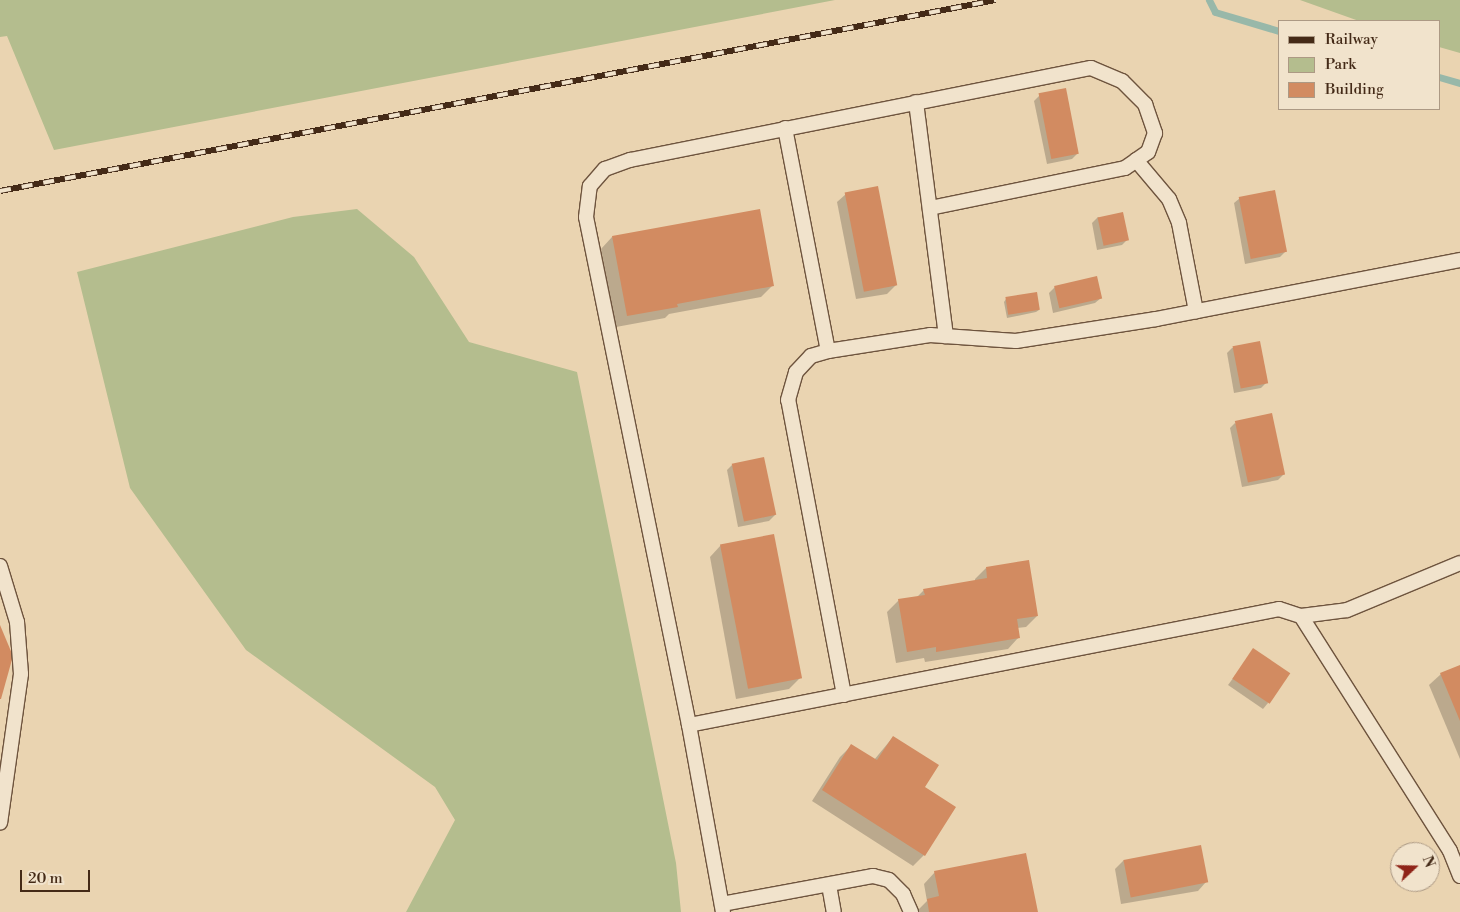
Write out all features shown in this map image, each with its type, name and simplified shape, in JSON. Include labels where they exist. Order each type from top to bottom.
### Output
[{"type":"lane","points":[[911,912],[903,894],[888,880],[873,876],[723,908],[689,725],[586,217],[590,186],[605,169],[630,160],[785,128],[1091,68],[1122,81],[1145,104],[1155,133],[1148,152],[1125,168],[930,208]]},
{"type":"lane","points":[[916,102],[946,336]]},
{"type":"lane","points":[[785,128],[828,351]]},
{"type":"lane","points":[[1136,160],[1169,200],[1176,215],[1196,311]]},
{"type":"lane","points":[[844,695],[788,400],[796,372],[811,356],[828,351],[930,335],[1016,341],[1196,311],[1460,260]]},
{"type":"lane","points":[[689,725],[1279,609],[1301,616],[1347,610],[1460,563]]},
{"type":"lane","points":[[0,566],[17,622],[21,674],[0,823]]},
{"type":"lane","points":[[1301,616],[1450,851],[1460,876]]},
{"type":"lane","points":[[829,885],[834,912]]},
{"type":"green space","points":[[0,0],[835,0],[54,150],[7,36],[0,37]]},
{"type":"green space","points":[[1300,0],[1460,0],[1460,53],[1440,47],[1440,20],[1356,20]]},
{"type":"green space","points":[[357,209],[414,257],[469,342],[577,372],[676,863],[681,912],[406,912],[455,820],[435,787],[246,650],[130,488],[77,272],[293,217]]},
{"type":"building","points":[[1066,88],[1079,154],[1051,159],[1039,93]]},
{"type":"building","points":[[878,186],[897,285],[864,292],[845,192]]},
{"type":"building","points":[[1275,190],[1287,252],[1251,259],[1239,197]]},
{"type":"building","points":[[760,209],[774,286],[677,304],[678,307],[627,316],[612,236]]},
{"type":"building","points":[[1123,212],[1129,240],[1104,246],[1098,217]]},
{"type":"building","points":[[1097,276],[1102,298],[1059,308],[1054,286]]},
{"type":"building","points":[[1037,292],[1040,310],[1008,315],[1005,297]]},
{"type":"building","points":[[1260,341],[1268,383],[1241,389],[1233,346]]},
{"type":"building","points":[[1272,413],[1285,475],[1248,483],[1235,421]]},
{"type":"building","points":[[764,457],[776,515],[744,522],[732,464]]},
{"type":"building","points":[[774,534],[802,678],[748,689],[720,544]]},
{"type":"building","points":[[1029,560],[1038,616],[1017,619],[1020,638],[936,652],[936,647],[907,652],[898,599],[925,595],[923,589],[987,578],[986,567]]},
{"type":"building","points":[[0,625],[13,656],[1,699],[0,699]]},
{"type":"building","points":[[1253,648],[1290,673],[1270,704],[1232,679]]},
{"type":"building","points":[[1460,665],[1460,721],[1440,673]]},
{"type":"building","points":[[893,736],[939,765],[925,787],[956,807],[925,856],[822,790],[851,744],[877,760]]},
{"type":"building","points":[[1201,845],[1208,882],[1131,897],[1123,860]]},
{"type":"building","points":[[1026,853],[1038,912],[929,912],[927,899],[939,896],[934,871]]},
{"type":"waterway","points":[[1209,0],[1215,12],[1278,31]]},
{"type":"waterway","points":[[1440,77],[1460,83]]},
{"type":"railway","points":[[0,191],[996,0]]}]
